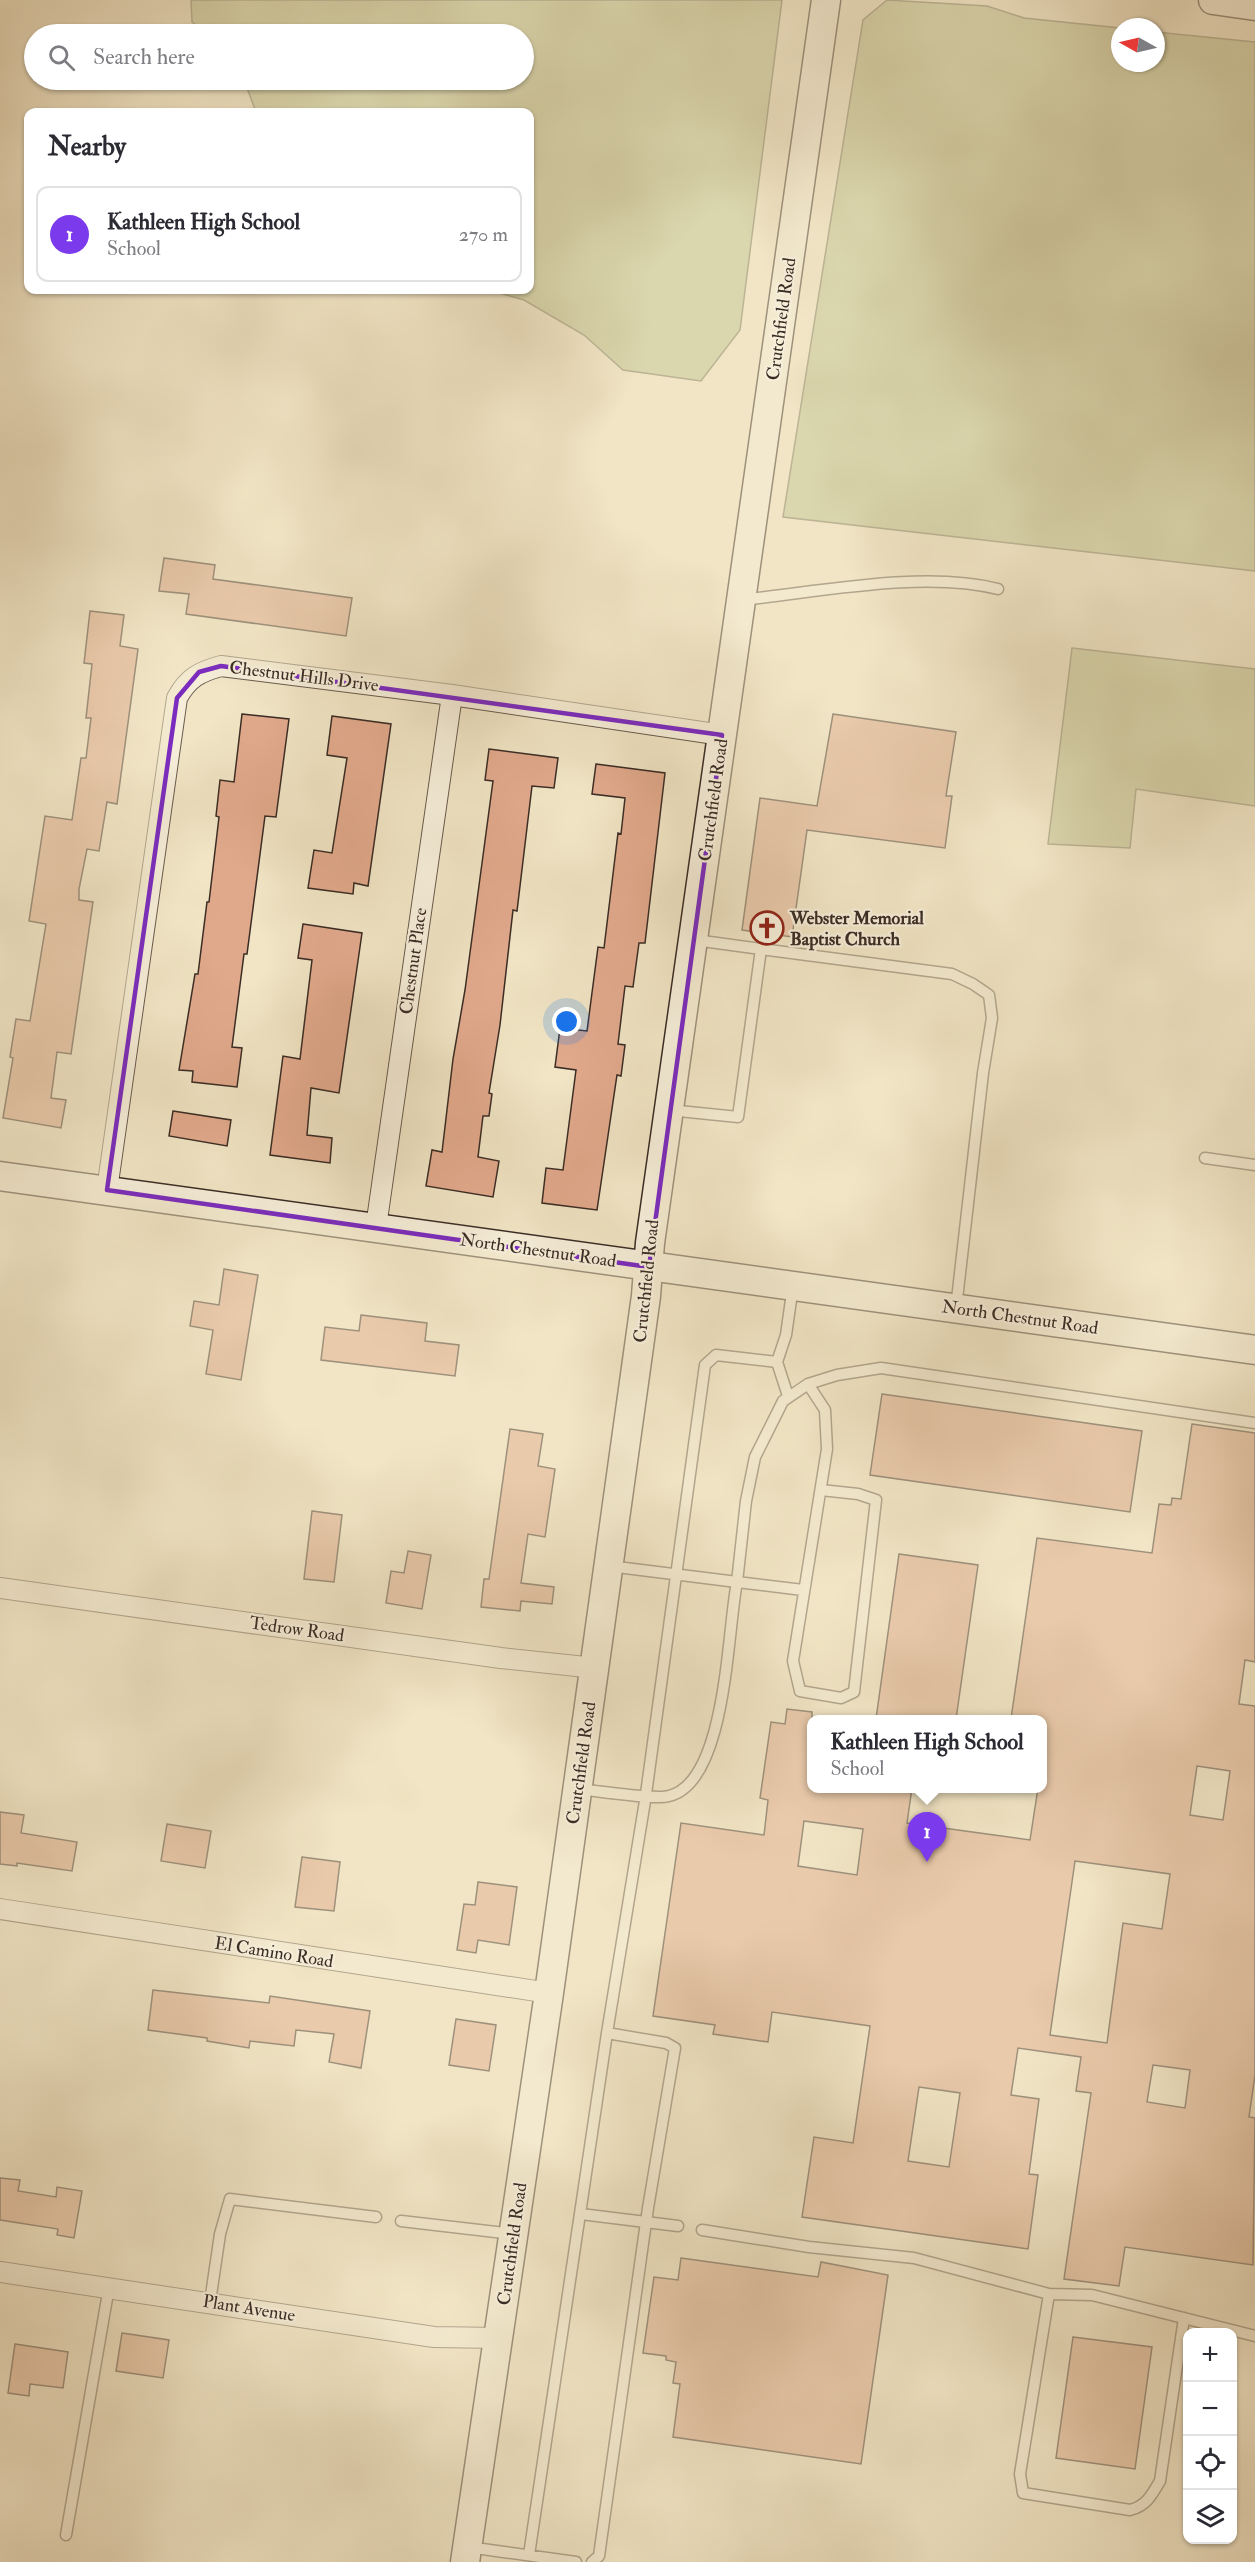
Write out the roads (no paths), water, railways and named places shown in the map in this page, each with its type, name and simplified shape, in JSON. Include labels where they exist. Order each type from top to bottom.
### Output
[{"type":"street","name":"Crutchfield Road","points":[[466,2554],[578,1789],[668,1110],[826,0]]},
{"type":"street","points":[[1213,0],[1255,6]]},
{"type":"street","name":"Chestnut Hills Drive","points":[[106,1190],[177,698],[186,683],[199,672],[221,666],[452,695],[722,735]]},
{"type":"street","name":"Chestnut Place","points":[[376,1227],[452,695]]},
{"type":"street","name":"North Chestnut Road","points":[[0,1176],[1255,1350]]},
{"type":"street","name":"Tedrow Road","points":[[0,1588],[489,1656],[595,1668]]},
{"type":"street","name":"El Camino Road","points":[[0,1909],[549,1993]]},
{"type":"street","name":"Plant Avenue","points":[[0,2272],[434,2337],[498,2338]]},
{"type":"lane","points":[[741,600],[916,582],[976,584],[998,589]]},
{"type":"lane","points":[[693,939],[952,974],[989,995],[992,1018],[983,1073],[956,1308]]},
{"type":"lane","points":[[668,1110],[738,1117],[761,949]]},
{"type":"lane","points":[[1205,1158],[1255,1165]]},
{"type":"lane","points":[[788,1396],[777,1362],[786,1335],[793,1286]]},
{"type":"lane","points":[[530,2555],[607,2033],[646,1795],[705,1365],[716,1355],[777,1362]]},
{"type":"lane","points":[[578,1789],[669,1797],[689,1787],[705,1762],[720,1711],[746,1501],[755,1457],[788,1396],[808,1384],[837,1375],[881,1368],[1255,1423]]},
{"type":"lane","points":[[808,1384],[825,1410],[827,1449],[820,1490],[803,1590],[793,1660],[800,1691],[841,1698],[854,1692],[876,1500],[858,1494],[820,1490]]},
{"type":"lane","points":[[609,1565],[803,1590]]},
{"type":"lane","points":[[592,2562],[599,2556],[646,2222],[675,2048],[666,2043],[607,2033]]},
{"type":"lane","points":[[210,2302],[220,2234],[230,2199],[376,2217]]},
{"type":"lane","points":[[581,2214],[678,2226]]},
{"type":"lane","points":[[401,2221],[513,2234]]},
{"type":"lane","points":[[702,2230],[809,2247],[914,2258],[1049,2294],[1092,2295],[1255,2336]]},
{"type":"lane","points":[[66,2535],[109,2287]]},
{"type":"lane","points":[[1049,2294],[1020,2474],[1023,2493],[1051,2500],[1130,2510],[1140,2508],[1150,2497],[1160,2481],[1184,2318]]},
{"type":"lane","points":[[466,2554],[530,2555],[576,2562]]},
{"type":"place","name":"Webster Memorial Baptist Church","points":[[767,928]]},
{"type":"place","name":"Kathleen High School","points":[[927,1862]]}]
